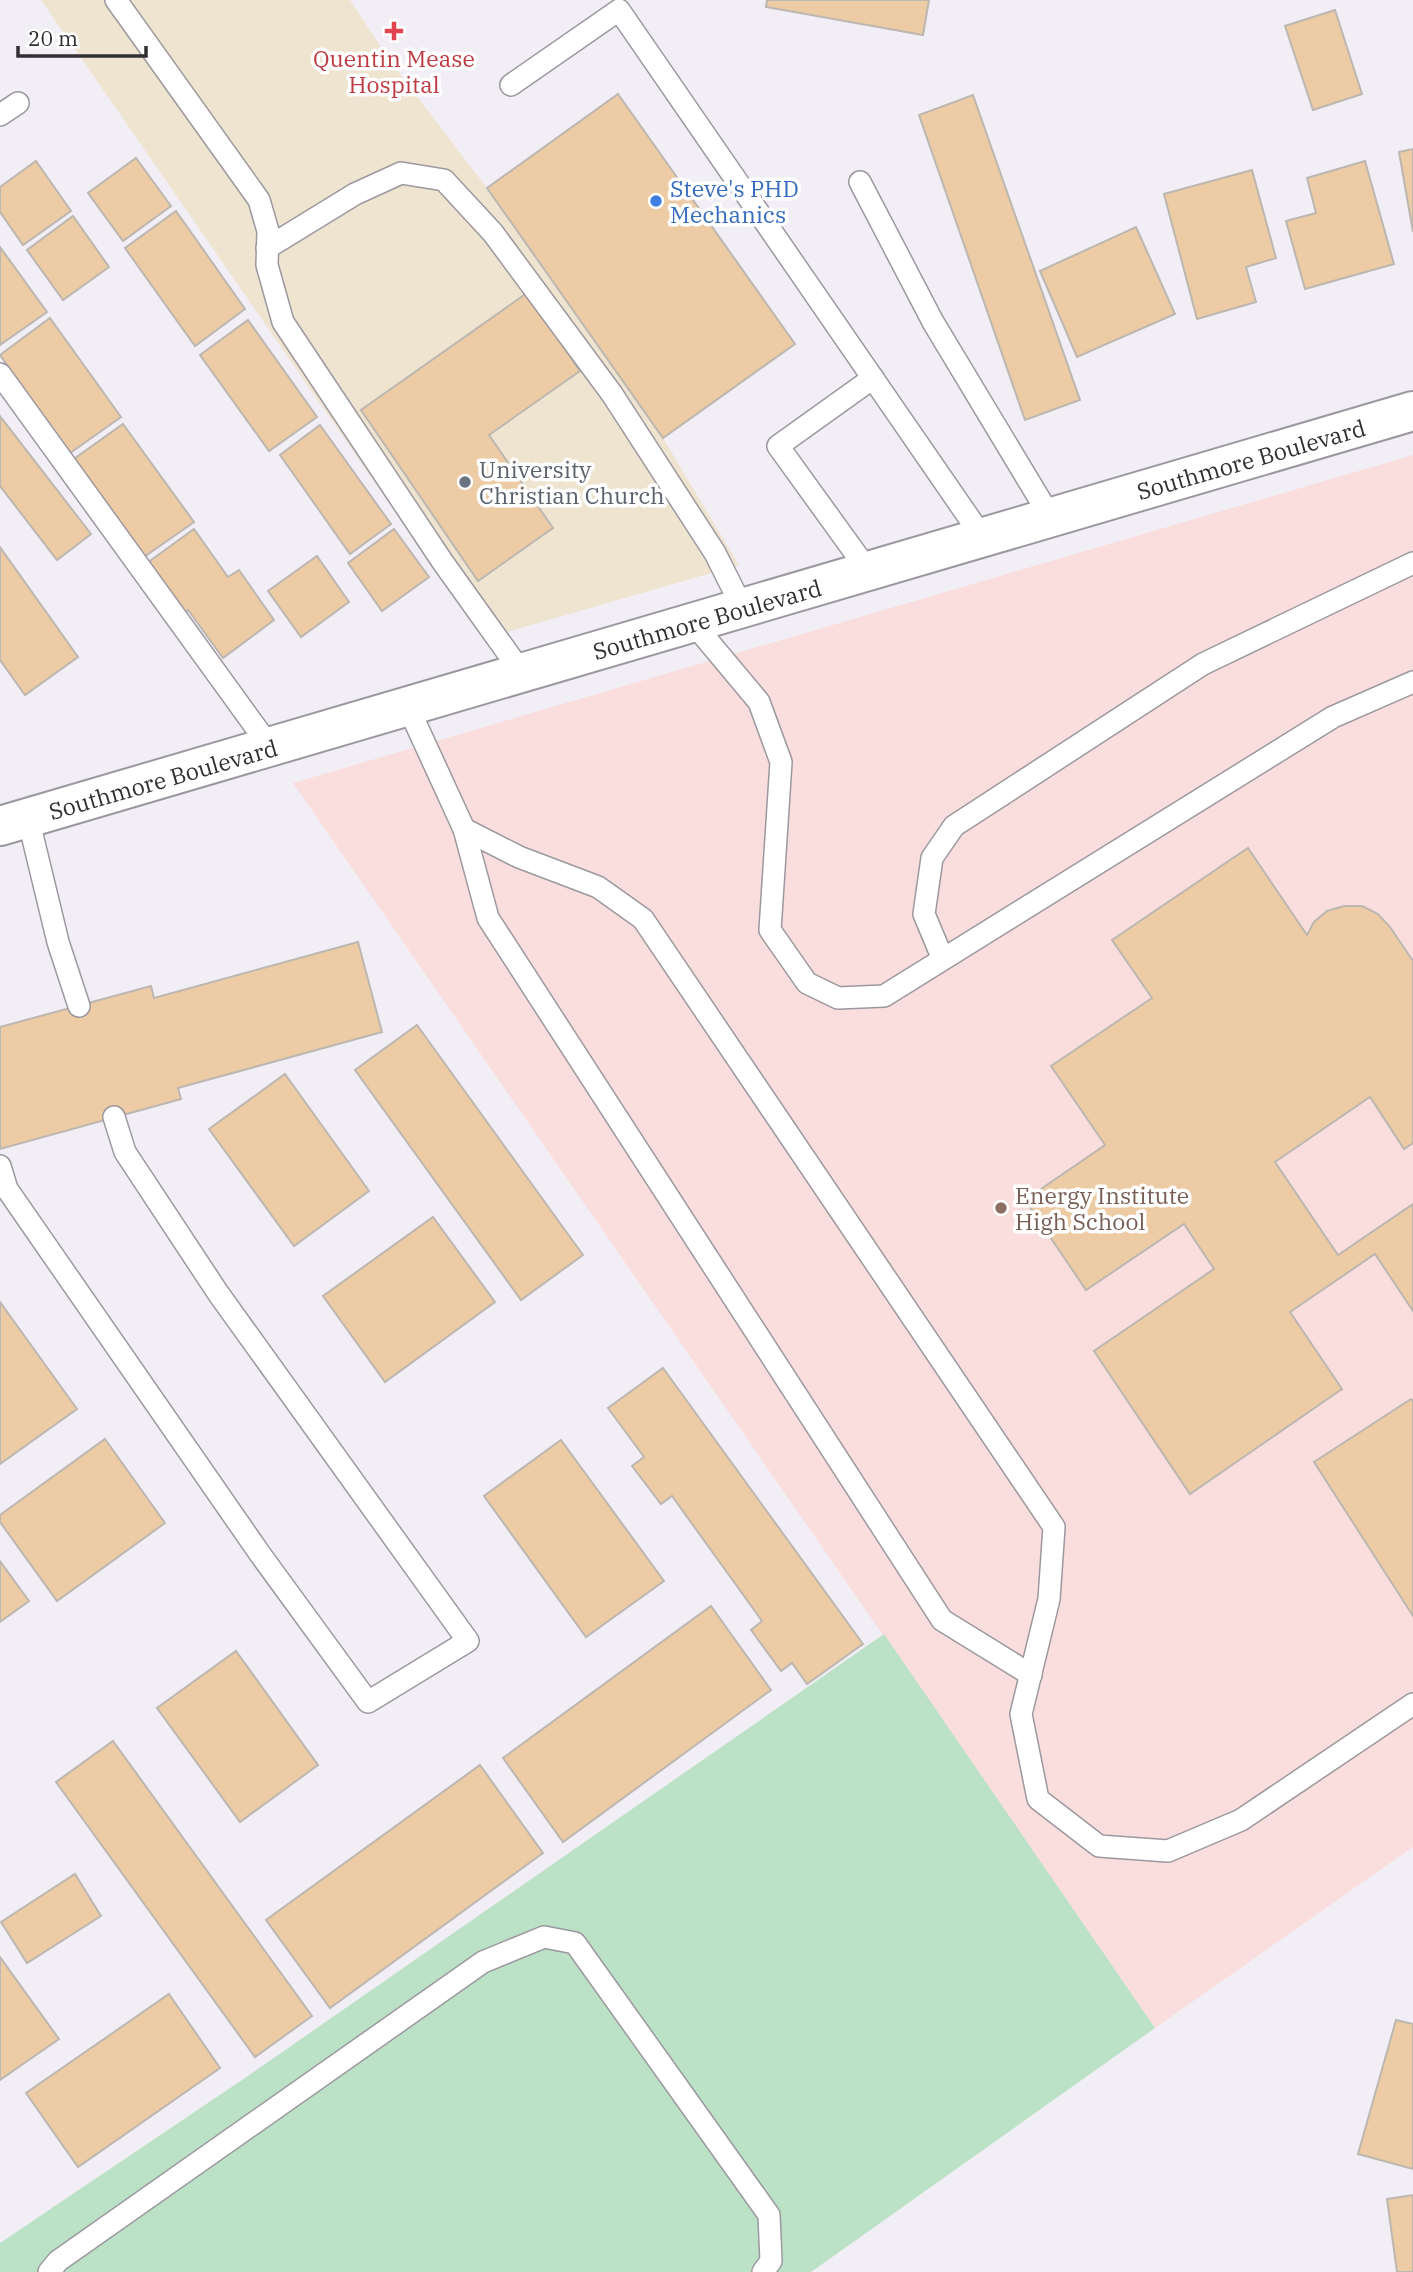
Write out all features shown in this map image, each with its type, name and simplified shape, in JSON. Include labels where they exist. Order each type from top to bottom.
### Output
[{"type":"street","name":"Southmore Boulevard","points":[[14,822],[1413,411]]},
{"type":"lane","points":[[116,0],[259,200],[268,231],[267,265],[271,288],[284,322],[442,562],[522,673]]},
{"type":"lane","points":[[511,85],[619,10],[983,538]]},
{"type":"lane","points":[[268,248],[355,194],[401,173],[444,180],[493,233],[612,394],[715,553],[743,609]]},
{"type":"lane","points":[[860,182],[939,332],[1052,518]]},
{"type":"lane","points":[[0,374],[270,747]]},
{"type":"lane","points":[[869,572],[778,446],[873,378]]},
{"type":"lane","points":[[942,957],[924,914],[932,858],[954,826],[1203,664],[1413,563]]},
{"type":"lane","points":[[694,623],[759,702],[781,762],[770,930],[807,983],[838,998],[884,996],[942,957],[1334,717],[1413,682]]},
{"type":"lane","points":[[408,707],[464,829],[488,918],[942,1620],[1031,1675]]},
{"type":"lane","points":[[14,822],[43,880],[58,942],[79,1006]]},
{"type":"lane","points":[[464,829],[519,858],[598,887],[643,919],[1054,1527],[1049,1599],[1021,1714],[1038,1799],[1098,1846],[1168,1852],[1241,1820],[1413,1704]]},
{"type":"lane","points":[[0,1166],[7,1189],[260,1554],[368,1702],[468,1640],[218,1293],[125,1152],[114,1117]]},
{"type":"lane","points":[[49,2272],[58,2261],[483,1962],[544,1937],[575,1942],[769,2216],[771,2261],[762,2272]]},
{"type":"shaded area","points":[[41,0],[350,0],[390,61],[487,188],[663,438],[739,565],[483,639]]},
{"type":"shaded area","name":"Energy Institute High School","points":[[1413,455],[1413,1847],[1155,2028],[293,783]]},
{"type":"green space","points":[[884,1634],[1155,2028],[811,2272],[0,2272],[0,2243],[245,2078]]},
{"type":"building","points":[[767,0],[929,0],[923,35],[766,7]]},
{"type":"building","points":[[1335,10],[1362,94],[1313,110],[1285,26]]},
{"type":"building","points":[[618,94],[795,344],[663,438],[487,188]]},
{"type":"building","points":[[973,95],[1080,400],[1025,420],[919,115]]},
{"type":"building","points":[[1413,149],[1413,232],[1399,152]]},
{"type":"building","points":[[136,158],[171,206],[123,241],[88,193]]},
{"type":"building","points":[[36,161],[71,211],[23,245],[0,212],[0,187]]},
{"type":"building","points":[[1365,161],[1394,264],[1305,289],[1286,221],[1316,213],[1307,178]]},
{"type":"building","points":[[1252,170],[1276,258],[1246,267],[1256,302],[1197,319],[1164,194]]},
{"type":"building","points":[[176,211],[245,309],[195,346],[125,248]]},
{"type":"building","points":[[73,216],[109,267],[63,300],[27,250]]},
{"type":"building","points":[[1136,227],[1175,314],[1077,357],[1040,271]]},
{"type":"building","points":[[0,247],[47,312],[0,345]]},
{"type":"building","name":"University Christian Church","points":[[527,293],[580,371],[489,435],[553,528],[478,581],[361,410]]},
{"type":"building","points":[[50,318],[121,417],[70,453],[0,355]]},
{"type":"building","points":[[248,320],[317,417],[269,451],[200,355]]},
{"type":"building","points":[[0,416],[91,534],[57,560],[0,486]]},
{"type":"building","points":[[123,424],[194,522],[141,559],[71,461]]},
{"type":"building","points":[[320,425],[391,524],[350,554],[280,455]]},
{"type":"building","points":[[194,529],[228,577],[239,570],[274,620],[223,658],[188,610],[179,617],[143,566]]},
{"type":"building","points":[[394,529],[429,577],[382,611],[348,563]]},
{"type":"building","points":[[0,547],[78,657],[25,695],[0,660]]},
{"type":"building","points":[[317,556],[349,602],[301,637],[268,591]]},
{"type":"building","name":"Energy Institute High School","points":[[1248,848],[1307,935],[1314,922],[1327,911],[1344,906],[1362,906],[1378,914],[1413,961],[1413,1143],[1404,1149],[1370,1097],[1275,1162],[1338,1255],[1413,1204],[1413,1311],[1375,1254],[1290,1312],[1342,1389],[1190,1494],[1094,1351],[1214,1269],[1184,1224],[1086,1290],[1025,1200],[1105,1145],[1051,1066],[1152,998],[1112,940]]},
{"type":"building","points":[[358,942],[382,1032],[178,1088],[181,1099],[0,1149],[0,1027],[151,986],[154,998]]},
{"type":"building","points":[[417,1025],[583,1255],[521,1300],[355,1070]]},
{"type":"building","points":[[285,1074],[369,1191],[294,1246],[209,1129]]},
{"type":"building","points":[[433,1217],[495,1302],[385,1382],[323,1296]]},
{"type":"building","points":[[0,1302],[77,1409],[0,1464]]},
{"type":"building","points":[[663,1368],[863,1644],[807,1684],[792,1663],[781,1671],[751,1630],[762,1621],[672,1496],[661,1504],[632,1466],[644,1457],[608,1408]]},
{"type":"building","points":[[1411,1399],[1413,1401],[1413,1616],[1314,1462]]},
{"type":"building","points":[[105,1439],[165,1523],[57,1601],[0,1522],[0,1515]]},
{"type":"building","points":[[561,1440],[664,1581],[586,1637],[484,1496]]},
{"type":"building","points":[[0,1561],[29,1601],[0,1622]]},
{"type":"building","points":[[711,1606],[771,1690],[563,1842],[503,1758]]},
{"type":"building","points":[[236,1651],[318,1765],[240,1822],[157,1708]]},
{"type":"building","points":[[113,1741],[312,2016],[255,2057],[56,1782]]},
{"type":"building","points":[[480,1765],[543,1853],[330,2008],[266,1920]]},
{"type":"building","points":[[75,1874],[101,1916],[27,1963],[1,1922]]},
{"type":"building","points":[[0,1957],[59,2039],[0,2080]]},
{"type":"building","points":[[169,1994],[220,2068],[78,2167],[26,2093]]},
{"type":"building","points":[[1396,2020],[1413,2024],[1413,2169],[1358,2154]]},
{"type":"building","points":[[1413,2195],[1413,2272],[1397,2272],[1387,2199]]},
{"type":"place","name":"Quentin Mease Hospital","points":[[394,31]]},
{"type":"place","name":"Steve's PHD Mechanics","points":[[656,201]]},
{"type":"place","name":"University Christian Church","points":[[465,482]]},
{"type":"place","name":"Energy Institute High School","points":[[1001,1208]]}]
